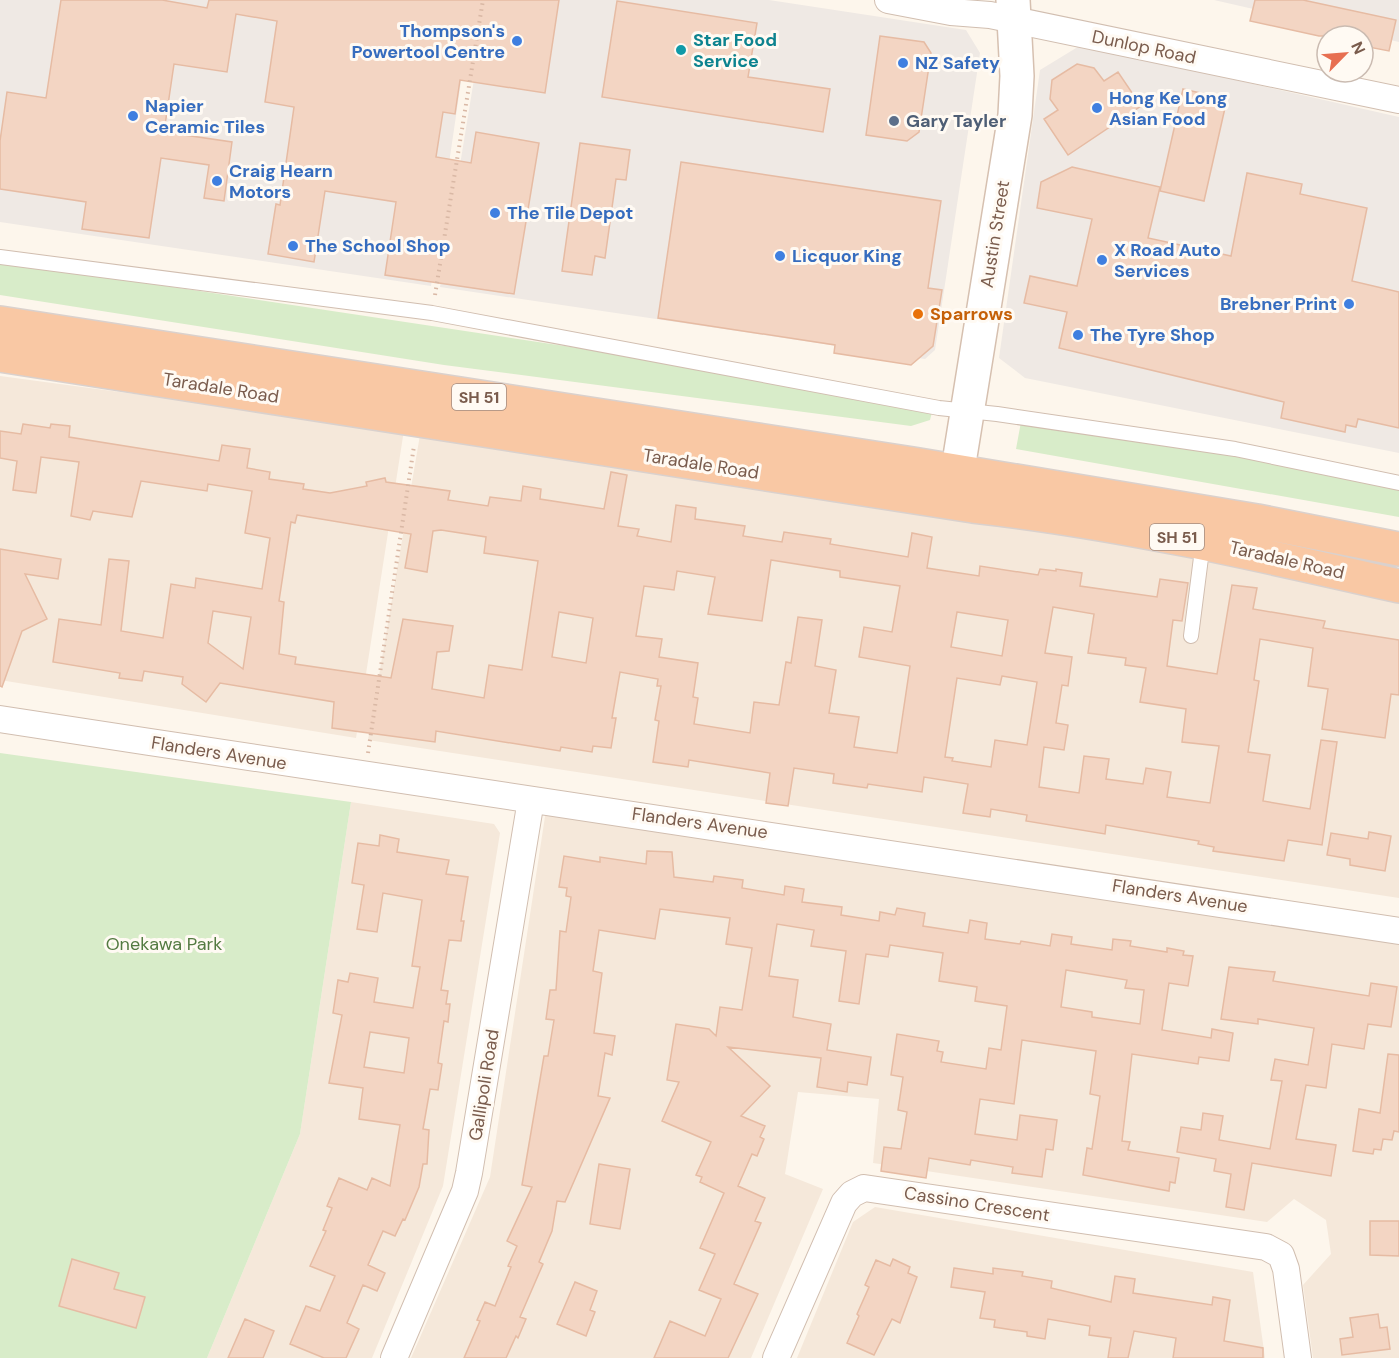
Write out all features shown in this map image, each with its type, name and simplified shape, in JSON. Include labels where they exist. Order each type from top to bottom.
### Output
[{"type":"highway","name":"Taradale Road","points":[[0,323],[914,464],[955,488],[1082,520],[1203,542],[1399,586]]},
{"type":"highway","name":"Taradale Road","points":[[0,355],[418,418],[955,488],[1257,521],[1399,549]]},
{"type":"main road","name":"Austin Street","points":[[955,488],[1015,115],[1014,10]]},
{"type":"street","name":"Dunlop Road","points":[[888,0],[1014,10],[1399,100]]},
{"type":"street","name":"Flanders Avenue","points":[[0,719],[531,800],[810,839],[1399,931]]},
{"type":"street","name":"Gallipoli Road","points":[[394,1358],[460,1202],[469,1173],[531,800]]},
{"type":"street","name":"Cassino Crescent","points":[[776,1358],[844,1203],[852,1194],[864,1188],[1287,1249],[1286,1269],[1298,1358]]},
{"type":"lane","points":[[0,257],[432,313],[939,408],[1234,449],[1399,483]]},
{"type":"lane","points":[[1191,636],[1203,542]]},
{"type":"path","points":[[432,313],[483,0]]},
{"type":"path","points":[[364,775],[418,418]]},
{"type":"shaded area","points":[[0,0],[473,0],[431,286],[0,222]]},
{"type":"shaded area","points":[[487,0],[769,0],[966,30],[980,53],[935,350],[925,359],[440,287]]},
{"type":"shaded area","points":[[1214,0],[1399,0],[1399,42],[1375,37],[1375,24],[1320,24]]},
{"type":"shaded area","points":[[1081,45],[1399,117],[1399,453],[1025,378],[999,358],[1040,70]]},
{"type":"shaded area","points":[[0,376],[404,430],[356,738],[0,680]]},
{"type":"shaded area","points":[[420,435],[1217,557],[1399,603],[1399,898],[368,740]]},
{"type":"shaded area","points":[[351,802],[494,824],[500,833],[443,1186],[372,1358],[207,1358],[300,1134]]},
{"type":"shaded area","points":[[546,810],[1399,938],[1399,1358],[1313,1358],[1303,1285],[1331,1254],[1326,1220],[1294,1199],[1267,1222],[873,1163],[879,1099],[798,1092],[785,1174],[823,1189],[751,1358],[411,1358],[490,1177]]},
{"type":"shaded area","points":[[875,1207],[1253,1272],[1265,1358],[797,1358],[853,1222]]},
{"type":"green space","points":[[0,261],[911,398],[932,412],[930,420],[911,426],[444,365],[0,295]]},
{"type":"green space","points":[[1023,411],[1399,482],[1399,517],[1016,449]]},
{"type":"green space","name":"Onekawa Park","points":[[0,753],[351,802],[300,1134],[207,1358],[0,1358]]},
{"type":"building","points":[[61,0],[162,0],[207,8],[209,0],[559,0],[545,93],[460,80],[455,114],[443,112],[436,157],[471,163],[476,132],[539,143],[514,294],[385,275],[396,202],[325,191],[314,262],[268,254],[276,204],[280,205],[294,107],[265,102],[277,21],[236,14],[227,72],[174,64],[164,132],[232,142],[224,201],[204,198],[209,165],[161,158],[149,238],[82,229],[86,202],[0,189],[0,141],[7,92],[46,98]]},
{"type":"building","points":[[1255,0],[1303,0],[1396,20],[1389,51],[1375,48],[1375,24],[1315,24],[1315,35],[1250,21]]},
{"type":"building","name":"Star Food Service","points":[[617,1],[757,23],[748,77],[830,89],[823,132],[602,97]]},
{"type":"building","points":[[880,36],[924,42],[931,53],[919,132],[907,141],[866,135]]},
{"type":"building","name":"Hong Ke Long Asian Food","points":[[1077,64],[1094,68],[1104,81],[1118,72],[1141,106],[1068,155],[1044,119],[1058,110],[1050,99],[1052,80]]},
{"type":"building","points":[[1183,89],[1227,99],[1204,201],[1160,191]]},
{"type":"building","points":[[580,143],[630,150],[626,180],[616,179],[605,258],[595,256],[592,275],[562,271]]},
{"type":"building","name":"Licquor King","points":[[681,162],[941,201],[928,288],[942,290],[933,346],[911,365],[834,353],[835,345],[658,318]]},
{"type":"building","points":[[1072,167],[1160,187],[1148,238],[1231,256],[1247,173],[1302,184],[1300,194],[1367,208],[1352,281],[1399,292],[1399,428],[1358,419],[1356,427],[1346,425],[1345,432],[1281,418],[1284,402],[1059,348],[1067,312],[1024,303],[1030,276],[1077,286],[1092,219],[1037,208],[1041,182]]},
{"type":"building","points":[[23,424],[50,428],[51,424],[70,426],[69,437],[219,461],[222,445],[250,449],[247,468],[270,472],[269,479],[304,484],[303,489],[330,493],[367,486],[366,482],[385,478],[386,482],[450,491],[448,500],[488,506],[490,497],[521,501],[523,486],[541,489],[540,499],[604,509],[611,472],[627,475],[618,526],[639,529],[637,536],[671,542],[676,505],[696,508],[695,519],[745,526],[743,536],[782,542],[784,532],[831,539],[830,544],[908,557],[912,533],[932,537],[927,568],[979,576],[980,566],[1038,575],[1040,569],[1056,571],[1056,569],[1082,573],[1080,586],[1157,597],[1160,579],[1188,583],[1182,621],[1173,620],[1167,666],[1217,674],[1232,585],[1257,588],[1253,609],[1325,621],[1323,628],[1399,640],[1399,695],[1391,694],[1385,738],[1322,729],[1328,689],[1308,686],[1313,648],[1260,639],[1254,680],[1259,681],[1248,752],[1270,755],[1263,801],[1310,809],[1321,740],[1337,742],[1322,845],[1288,840],[1284,861],[1213,851],[1214,847],[1198,844],[1199,841],[1106,825],[1105,834],[1026,821],[1027,815],[991,809],[990,817],[963,813],[968,784],[924,777],[922,792],[868,784],[867,788],[833,783],[834,774],[794,768],[788,806],[766,803],[770,773],[689,760],[688,767],[653,762],[659,721],[655,720],[661,686],[657,686],[658,679],[620,672],[612,718],[616,718],[611,748],[593,746],[592,752],[561,747],[560,751],[436,731],[435,742],[332,728],[334,702],[220,683],[206,702],[182,684],[183,677],[144,671],[142,681],[119,678],[120,673],[53,662],[59,619],[101,625],[109,559],[129,561],[121,631],[163,638],[171,584],[195,588],[196,578],[262,589],[270,538],[245,533],[252,491],[208,484],[207,491],[141,481],[132,517],[93,511],[90,520],[71,516],[79,462],[41,457],[36,493],[13,490],[17,461],[0,458],[0,431],[21,434]],"holes":[[[297,515],[411,534],[405,568],[427,572],[433,531],[441,530],[486,537],[484,553],[538,561],[522,670],[489,665],[484,698],[432,689],[437,652],[449,651],[453,626],[403,619],[391,678],[295,664],[296,657],[279,654],[284,602],[279,601],[291,522],[295,523]],[[771,560],[840,571],[840,577],[900,586],[892,632],[864,627],[859,657],[910,666],[897,753],[854,747],[859,717],[829,713],[836,670],[815,666],[822,620],[798,617],[791,663],[786,662],[779,705],[754,702],[750,733],[694,724],[698,698],[693,697],[698,663],[659,657],[662,639],[636,636],[644,586],[674,590],[677,571],[715,577],[708,614],[762,621]],[[1053,607],[1094,614],[1088,653],[1126,658],[1125,665],[1146,668],[1140,702],[1186,709],[1182,742],[1219,746],[1210,803],[1167,797],[1171,772],[1146,768],[1143,784],[1106,779],[1109,759],[1084,756],[1079,793],[1039,787],[1044,747],[1064,750],[1068,725],[1056,723],[1062,685],[1068,686],[1072,657],[1045,653]],[[213,611],[251,617],[243,669],[208,643]],[[559,612],[593,618],[586,663],[552,657]],[[957,612],[1008,620],[1002,656],[951,647]],[[1002,676],[1037,682],[1027,745],[995,740],[991,767],[952,761],[953,758],[945,757],[957,678],[1000,685]]]},
{"type":"building","points":[[0,549],[61,559],[58,579],[25,574],[47,619],[22,631],[2,687],[0,686]]},
{"type":"building","points":[[1369,832],[1391,836],[1385,871],[1350,865],[1350,859],[1327,855],[1331,833],[1368,839]]},
{"type":"building","points":[[380,835],[399,839],[397,852],[449,860],[446,874],[468,877],[461,921],[464,921],[461,941],[449,940],[441,990],[448,991],[446,1004],[450,1004],[448,1022],[444,1021],[438,1063],[442,1064],[438,1090],[430,1089],[423,1129],[429,1130],[427,1164],[423,1164],[419,1187],[405,1220],[403,1219],[395,1236],[383,1231],[368,1265],[385,1273],[377,1291],[363,1285],[347,1323],[359,1329],[346,1358],[324,1358],[290,1344],[306,1306],[320,1311],[335,1276],[310,1266],[326,1231],[323,1230],[332,1208],[327,1206],[339,1178],[367,1190],[372,1178],[390,1186],[400,1125],[359,1119],[363,1088],[329,1083],[342,1015],[333,1013],[338,980],[348,982],[350,973],[378,978],[374,1002],[413,1008],[420,967],[412,966],[422,900],[383,893],[377,932],[357,929],[364,885],[352,883],[358,843],[379,846]],"holes":[[[370,1032],[409,1038],[404,1073],[364,1067]]]},
{"type":"building","points":[[647,851],[672,852],[674,877],[713,882],[714,876],[743,880],[742,888],[784,895],[785,886],[804,889],[802,902],[842,907],[841,915],[879,921],[880,912],[895,915],[897,908],[925,913],[923,926],[968,933],[970,920],[987,923],[985,939],[1020,944],[1021,941],[1050,946],[1052,934],[1072,937],[1071,944],[1112,950],[1113,939],[1131,941],[1130,946],[1167,952],[1167,948],[1184,951],[1183,955],[1193,956],[1188,986],[1169,983],[1162,1030],[1211,1038],[1212,1029],[1233,1033],[1229,1061],[1199,1057],[1198,1064],[1132,1054],[1122,1141],[1130,1142],[1128,1150],[1179,1158],[1175,1183],[1170,1182],[1169,1191],[1083,1175],[1087,1148],[1092,1149],[1100,1096],[1090,1094],[1096,1051],[1022,1040],[1014,1104],[980,1099],[975,1134],[1017,1140],[1020,1115],[1057,1120],[1053,1150],[1046,1149],[1042,1177],[1012,1173],[1013,1167],[971,1160],[970,1165],[929,1158],[926,1178],[881,1171],[884,1147],[901,1149],[907,1112],[898,1110],[903,1077],[891,1075],[897,1034],[939,1041],[937,1051],[943,1052],[941,1062],[986,1069],[989,1048],[1001,1050],[1007,1006],[975,1001],[977,987],[939,981],[943,953],[890,945],[888,957],[866,954],[859,1004],[839,1001],[846,951],[811,946],[814,930],[777,924],[769,976],[798,980],[793,1017],[831,1024],[827,1050],[871,1057],[867,1085],[848,1082],[847,1092],[817,1087],[821,1058],[728,1047],[770,1086],[741,1116],[765,1126],[760,1137],[764,1139],[757,1156],[752,1154],[738,1186],[765,1198],[755,1221],[761,1223],[734,1284],[758,1294],[728,1358],[654,1358],[670,1321],[705,1336],[721,1299],[699,1290],[715,1254],[700,1248],[724,1193],[700,1182],[702,1177],[696,1175],[711,1142],[662,1121],[679,1082],[667,1080],[676,1024],[709,1029],[716,1036],[720,1007],[742,1010],[752,948],[726,944],[730,918],[660,909],[655,939],[599,930],[593,971],[602,973],[594,1033],[615,1036],[612,1055],[605,1053],[598,1096],[610,1098],[565,1202],[557,1201],[552,1231],[539,1262],[543,1264],[520,1317],[526,1319],[518,1338],[516,1336],[506,1358],[464,1358],[480,1321],[477,1320],[485,1302],[495,1306],[511,1267],[508,1266],[517,1246],[507,1241],[532,1187],[522,1185],[544,1056],[548,1056],[554,1020],[546,1019],[550,990],[556,990],[560,931],[566,932],[571,897],[566,896],[567,888],[559,887],[564,856],[600,862],[600,857],[646,864]],"holes":[[[1066,970],[1127,980],[1125,988],[1144,990],[1140,1024],[1092,1017],[1092,1012],[1061,1007]]]},
{"type":"building","points":[[1229,967],[1275,972],[1273,981],[1369,996],[1371,983],[1397,987],[1391,1027],[1368,1024],[1364,1049],[1332,1044],[1326,1088],[1306,1085],[1296,1139],[1336,1145],[1331,1176],[1252,1163],[1244,1210],[1226,1207],[1231,1174],[1214,1171],[1216,1159],[1177,1152],[1181,1127],[1201,1130],[1203,1113],[1223,1116],[1219,1140],[1270,1149],[1282,1081],[1271,1080],[1275,1059],[1308,1065],[1314,1028],[1258,1019],[1258,1024],[1221,1019]]},
{"type":"building","points":[[1388,1054],[1399,1055],[1399,1132],[1394,1131],[1392,1140],[1383,1139],[1381,1150],[1374,1149],[1373,1154],[1353,1151],[1359,1109],[1380,1113]]},
{"type":"building","points":[[599,1164],[630,1169],[620,1229],[590,1224]]},
{"type":"building","points":[[1370,1221],[1399,1221],[1399,1256],[1370,1255]]},
{"type":"building","points":[[72,1259],[119,1273],[114,1289],[145,1297],[136,1328],[59,1306]]},
{"type":"building","points":[[893,1259],[910,1267],[908,1273],[917,1277],[900,1323],[892,1319],[874,1355],[847,1343],[859,1316],[857,1314],[869,1287],[865,1285],[876,1260],[890,1266]]},
{"type":"building","points":[[954,1268],[993,1274],[993,1268],[1023,1272],[1022,1276],[1052,1281],[1051,1288],[1111,1302],[1115,1276],[1135,1279],[1133,1293],[1212,1305],[1213,1297],[1230,1300],[1224,1341],[1263,1348],[1263,1358],[1173,1358],[1176,1338],[1134,1331],[1128,1358],[1108,1358],[1111,1338],[1089,1335],[1090,1326],[1048,1319],[1045,1339],[1027,1336],[1027,1332],[994,1327],[995,1320],[980,1318],[985,1292],[951,1287]]},
{"type":"building","points":[[575,1282],[597,1291],[590,1310],[595,1312],[586,1336],[557,1324]]},
{"type":"building","points":[[1378,1314],[1380,1328],[1387,1327],[1390,1349],[1342,1355],[1340,1339],[1353,1337],[1350,1318]]},
{"type":"building","points":[[245,1319],[274,1331],[263,1358],[228,1358]]},
{"type":"place","name":"Thompson's Powertool Centre","points":[[517,41]]},
{"type":"place","name":"Star Food Service","points":[[681,50]]},
{"type":"place","name":"NZ Safety","points":[[903,63]]},
{"type":"place","name":"Hong Ke Long Asian Food","points":[[1097,108]]},
{"type":"place","name":"Napier Ceramic Tiles","points":[[133,116]]},
{"type":"place","name":"Gary Tayler","points":[[894,121]]},
{"type":"place","name":"Craig Hearn Motors","points":[[217,181]]},
{"type":"place","name":"The Tile Depot","points":[[495,213]]},
{"type":"place","name":"The School Shop","points":[[293,246]]},
{"type":"place","name":"Licquor King","points":[[780,256]]},
{"type":"place","name":"X Road Auto Services","points":[[1102,260]]},
{"type":"place","name":"Brebner Print","points":[[1349,304]]},
{"type":"place","name":"Sparrows","points":[[918,314]]},
{"type":"place","name":"The Tyre Shop","points":[[1078,335]]}]
